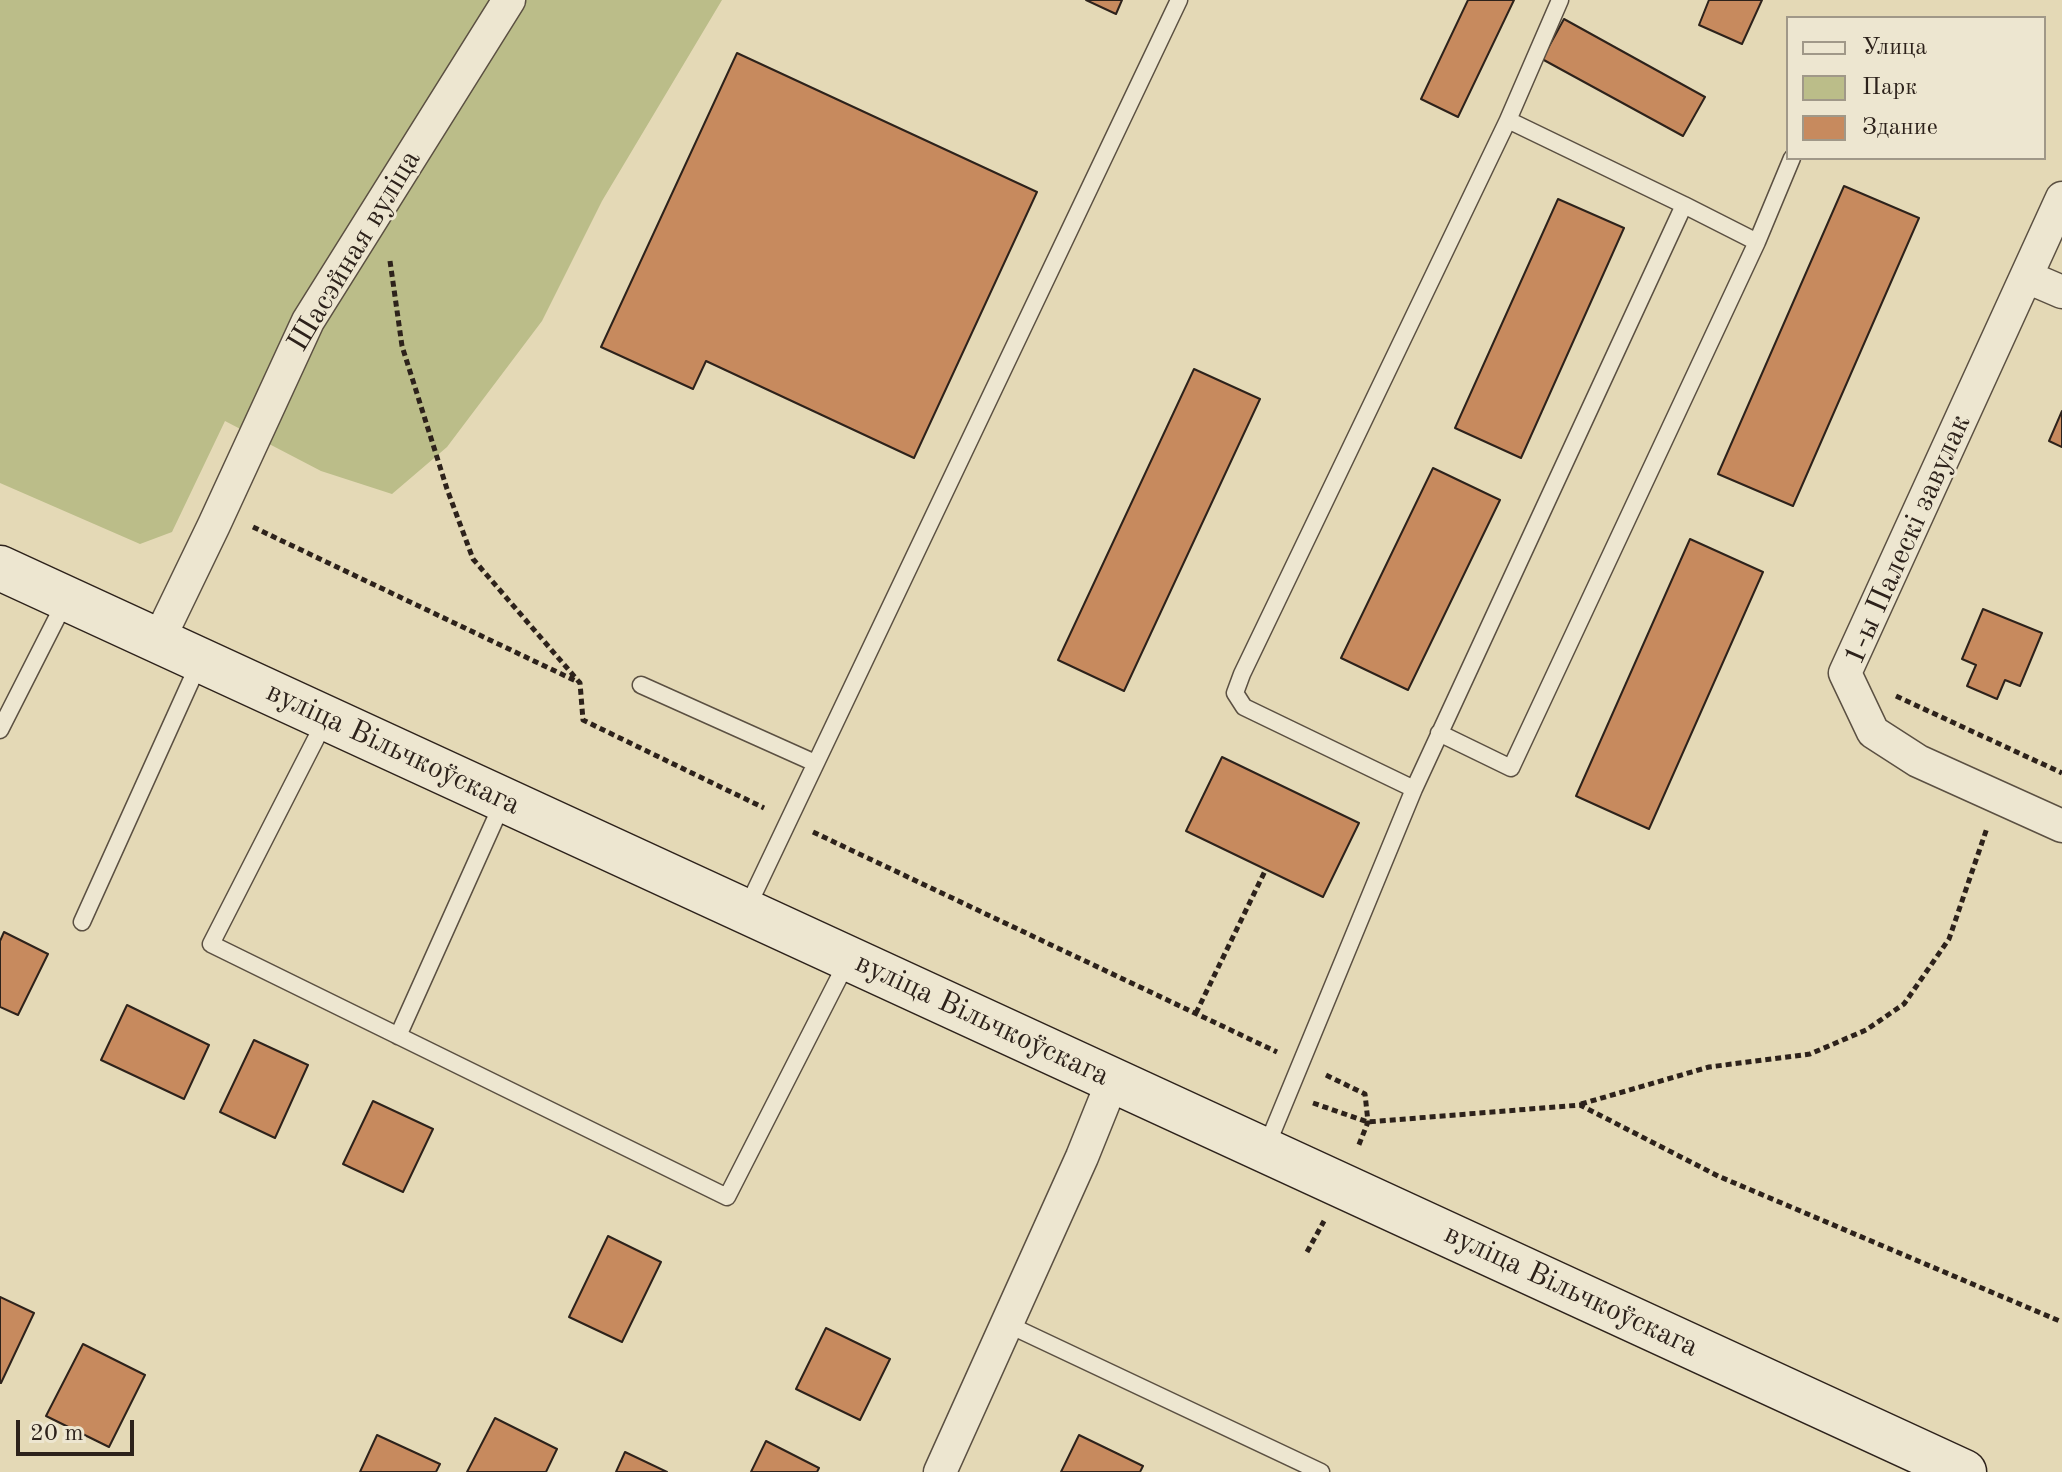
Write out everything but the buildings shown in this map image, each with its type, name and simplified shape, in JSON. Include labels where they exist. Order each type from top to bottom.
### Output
[{"type":"main road","name":"вуліца Вільчкоўскага","points":[[0,568],[1952,1470]]},
{"type":"street","name":"Шасэйная вуліца","points":[[158,641],[308,321],[509,0]]},
{"type":"street","name":"1-ы Палескі завулак","points":[[2062,198],[1845,673],[1873,732],[1918,761],[2062,826]]},
{"type":"street","points":[[2027,277],[2062,292]]},
{"type":"street","points":[[940,1472],[1082,1157],[1113,1080]]},
{"type":"lane","points":[[746,911],[1179,0]]},
{"type":"lane","points":[[1414,789],[1244,707],[1235,693],[1508,120],[1560,0]]},
{"type":"lane","points":[[1508,120],[1757,242]]},
{"type":"lane","points":[[1439,733],[1511,768],[1757,242],[1791,160]]},
{"type":"lane","points":[[1265,1151],[1414,789],[1684,205]]},
{"type":"lane","points":[[0,730],[67,599]]},
{"type":"lane","points":[[82,922],[200,660]]},
{"type":"lane","points":[[641,685],[815,763]]},
{"type":"lane","points":[[326,718],[211,944],[727,1197],[848,959]]},
{"type":"lane","points":[[398,1036],[504,800]]},
{"type":"lane","points":[[1007,1324],[1321,1472]]},
{"type":"path","points":[[382,203],[402,346],[447,489],[473,559],[580,683],[583,720],[1302,1064]]},
{"type":"path","points":[[221,512],[580,683]]},
{"type":"path","points":[[1845,673],[2062,773]]},
{"type":"path","points":[[1289,1095],[1368,1122],[1580,1105],[1709,1067],[1810,1054],[1866,1030],[1904,1004],[1949,939],[1998,797]]},
{"type":"path","points":[[1196,1013],[1266,869]]},
{"type":"path","points":[[1580,1105],[1718,1176],[2062,1322]]},
{"type":"green space","points":[[0,0],[722,0],[602,201],[542,321],[447,447],[392,494],[321,471],[225,421],[172,532],[140,544],[0,483]]}]
